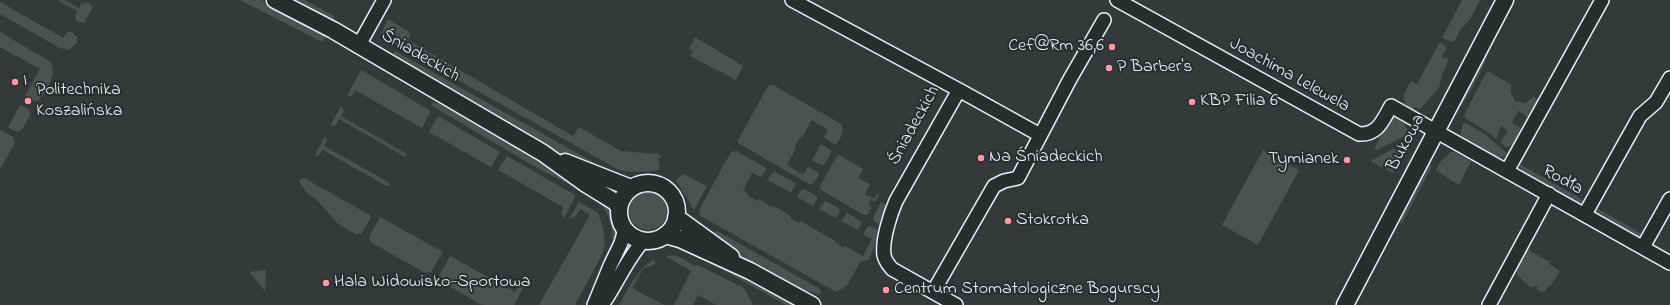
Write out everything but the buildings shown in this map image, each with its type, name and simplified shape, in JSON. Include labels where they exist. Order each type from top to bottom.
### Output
[{"type":"street","name":"Śniadeckich","points":[[275,0],[358,44],[543,153],[586,184],[615,202],[619,207]]},
{"type":"street","points":[[358,44],[384,0]]},
{"type":"street","name":"Śniadeckich","points":[[792,0],[959,90],[896,201],[892,210],[884,250],[887,263],[892,269],[956,305]]},
{"type":"street","name":"Joachima Lelewela","points":[[1117,0],[1359,134],[1365,135],[1373,132],[1380,126],[1391,106],[1437,131]]},
{"type":"street","name":"Bukowa","points":[[1345,305],[1504,0]]},
{"type":"street","points":[[1507,171],[1602,0]]},
{"type":"street","points":[[933,292],[994,186],[1004,181],[1018,178],[1040,135],[1104,20]]},
{"type":"street","points":[[1585,214],[1640,116],[1656,102],[1670,78]]},
{"type":"street","points":[[959,90],[1040,135]]},
{"type":"street","name":"Rodła","points":[[1437,131],[1670,263]]},
{"type":"street","name":"Śniadeckich","points":[[543,153],[631,188]]},
{"type":"street","points":[[643,183],[656,184],[662,186],[673,198],[677,210],[676,217],[671,229],[665,235],[654,240],[644,240],[634,237],[625,229],[620,219],[619,207],[623,196],[631,188],[643,183]]},
{"type":"street","points":[[1489,305],[1549,194]]},
{"type":"street","points":[[1643,247],[1670,199]]},
{"type":"street","points":[[676,217],[750,271]]},
{"type":"street","points":[[594,305],[621,243],[625,229]]},
{"type":"street","points":[[665,235],[680,239],[750,271],[812,305]]},
{"type":"street","points":[[602,305],[633,253],[644,240]]},
{"type":"shaded area","points":[[57,0],[64,0],[79,8],[81,4],[88,2],[93,7],[84,23],[78,22],[75,18],[77,11]]},
{"type":"shaded area","points":[[240,0],[261,0],[326,34],[323,41],[320,41]]},
{"type":"shaded area","points":[[289,0],[305,0],[334,16],[333,22]]},
{"type":"shaded area","points":[[1462,0],[1480,0],[1471,18],[1452,42],[1442,38]]},
{"type":"shaded area","points":[[0,2],[63,38],[67,32],[72,32],[77,37],[77,43],[69,50],[60,48],[0,14]]},
{"type":"shaded area","points":[[388,19],[409,32],[410,36],[408,40],[573,136],[579,127],[621,151],[658,154],[662,157],[658,158],[660,169],[640,172],[627,172],[619,170],[383,38],[381,34]]},
{"type":"shaded area","points":[[0,32],[51,62],[53,72],[50,83],[45,93],[38,101],[34,101],[25,96],[40,69],[0,47]]},
{"type":"shaded area","points":[[695,37],[743,66],[736,80],[690,56],[693,51],[689,49]]},
{"type":"shaded area","points":[[1440,42],[1447,47],[1442,57],[1448,59],[1448,61],[1442,75],[1439,88],[1421,108],[1419,109],[1415,107],[1413,111],[1406,104],[1404,94],[1411,81],[1417,84]]},
{"type":"shaded area","points":[[1489,46],[1487,58],[1479,76],[1462,105],[1458,106]]},
{"type":"shaded area","points":[[395,51],[593,162],[592,167],[562,155],[392,56]]},
{"type":"shaded area","points":[[361,70],[431,111],[422,128],[355,90],[352,96],[347,96]]},
{"type":"shaded area","points":[[1487,71],[1511,84],[1511,93],[1515,101],[1525,103],[1533,97],[1540,100],[1530,119],[1518,111],[1512,123],[1524,130],[1515,145],[1506,147],[1500,142],[1508,131],[1501,126],[1496,139],[1488,132],[1465,118],[1465,113]]},
{"type":"shaded area","points":[[773,85],[841,124],[843,129],[842,134],[837,143],[834,144],[824,138],[828,130],[812,120],[802,138],[800,137],[795,146],[796,148],[787,165],[803,175],[808,167],[818,172],[819,175],[813,184],[809,184],[738,143],[738,140],[768,86]]},
{"type":"shaded area","points":[[433,102],[460,111],[557,169],[578,188],[544,172],[432,106]]},
{"type":"shaded area","points":[[20,105],[29,109],[30,116],[22,130],[16,132],[8,127]]},
{"type":"shaded area","points":[[341,106],[344,111],[341,116],[407,154],[405,157],[339,119],[336,125],[330,126]]},
{"type":"shaded area","points":[[438,116],[500,152],[491,167],[429,132]]},
{"type":"shaded area","points":[[1394,118],[1400,118],[1407,122],[1405,126],[1409,134],[1377,150],[1374,149],[1389,121]]},
{"type":"shaded area","points":[[1463,123],[1466,123],[1486,135],[1509,155],[1498,158],[1460,137]]},
{"type":"shaded area","points":[[0,130],[13,137],[15,142],[0,170]]},
{"type":"shaded area","points":[[325,136],[327,141],[324,146],[390,183],[388,187],[323,150],[319,155],[314,156]]},
{"type":"shaded area","points":[[821,144],[832,151],[825,164],[822,165],[812,160]]},
{"type":"shaded area","points":[[1393,149],[1404,150],[1393,173],[1372,162],[1372,160]]},
{"type":"shaded area","points":[[1263,150],[1299,170],[1258,245],[1222,225]]},
{"type":"shaded area","points":[[736,151],[766,168],[761,177],[752,173],[743,191],[748,193],[747,195],[757,201],[758,199],[772,207],[774,206],[791,216],[790,218],[799,223],[801,221],[844,248],[845,246],[863,256],[872,239],[863,234],[867,227],[870,226],[878,230],[878,237],[869,260],[860,262],[847,286],[836,292],[699,215],[700,208],[731,152]]},
{"type":"shaded area","points":[[1451,152],[1455,152],[1471,161],[1459,185],[1438,172],[1436,169],[1441,161]]},
{"type":"shaded area","points":[[839,155],[863,169],[858,178],[870,184],[865,194],[874,199],[877,194],[879,195],[875,202],[871,200],[868,205],[872,207],[867,215],[864,215],[821,190],[820,186]]},
{"type":"shaded area","points":[[507,156],[575,195],[564,218],[561,213],[563,207],[498,170]]},
{"type":"shaded area","points":[[1428,162],[1431,165],[1431,168],[1402,223],[1400,224],[1403,212]]},
{"type":"shaded area","points":[[1518,163],[1588,203],[1582,206],[1523,172]]},
{"type":"shaded area","points":[[775,172],[795,183],[791,193],[768,180],[772,173]]},
{"type":"shaded area","points":[[683,174],[707,186],[694,210],[676,180]]},
{"type":"shaded area","points":[[304,178],[370,215],[371,218],[362,233],[357,235],[337,223],[318,201],[306,192],[299,182]]},
{"type":"shaded area","points":[[804,189],[817,196],[813,206],[797,197],[801,190]]},
{"type":"shaded area","points":[[648,192],[661,198],[667,211],[661,224],[648,230],[635,224],[629,211],[635,198]]},
{"type":"shaded area","points":[[585,193],[609,206],[615,219],[617,231],[617,237],[613,245],[607,213],[597,201]]},
{"type":"shaded area","points":[[825,201],[839,208],[840,211],[836,218],[819,209]]},
{"type":"shaded area","points":[[579,202],[598,213],[603,227],[605,244],[602,255],[575,305],[539,305],[590,215],[580,209],[575,217],[569,219]]},
{"type":"shaded area","points":[[881,202],[888,206],[884,227],[875,222],[873,218]]},
{"type":"shaded area","points":[[1593,206],[1644,235],[1640,237],[1636,236],[1594,213]]},
{"type":"shaded area","points":[[847,213],[862,222],[858,230],[841,221]]},
{"type":"shaded area","points":[[380,217],[443,252],[431,272],[426,273],[370,242],[369,237]]},
{"type":"shaded area","points":[[717,231],[820,289],[820,295],[794,287],[737,255],[711,236]]},
{"type":"shaded area","points":[[1525,248],[1550,262],[1549,264],[1560,271],[1552,284],[1543,292],[1537,290],[1537,286],[1531,287],[1525,283],[1517,274],[1516,268]]},
{"type":"shaded area","points":[[450,256],[515,292],[518,287],[524,286],[514,305],[482,305],[440,281],[439,276]]},
{"type":"shaded area","points":[[666,256],[681,258],[694,266],[698,265],[744,288],[753,305],[716,305],[698,295],[693,305],[674,305],[691,271],[669,258],[667,259]]},
{"type":"shaded area","points":[[700,257],[725,265],[798,305],[786,305]]},
{"type":"shaded area","points":[[654,259],[656,264],[643,269],[632,288],[664,305],[619,305],[638,274],[648,263]]},
{"type":"shaded area","points":[[266,270],[265,291],[249,272]]},
{"type":"place","name":"Cef@Rm 36,6","points":[[1112,47]]},
{"type":"place","name":"P Barber's","points":[[1109,68]]},
{"type":"place","name":"I","points":[[15,82]]},
{"type":"place","name":"Politechnika Koszalińska","points":[[28,101]]},
{"type":"place","name":"KBP Filia 6","points":[[1192,102]]},
{"type":"place","name":"Na Śniadeckich","points":[[981,158]]},
{"type":"place","name":"Tymianek","points":[[1347,160]]},
{"type":"place","name":"Stokrotka","points":[[1008,221]]},
{"type":"place","name":"Hala Widowisko-Sportowa","points":[[326,283]]},
{"type":"place","name":"Centrum Stomatologiczne Bogurscy","points":[[886,290]]}]
